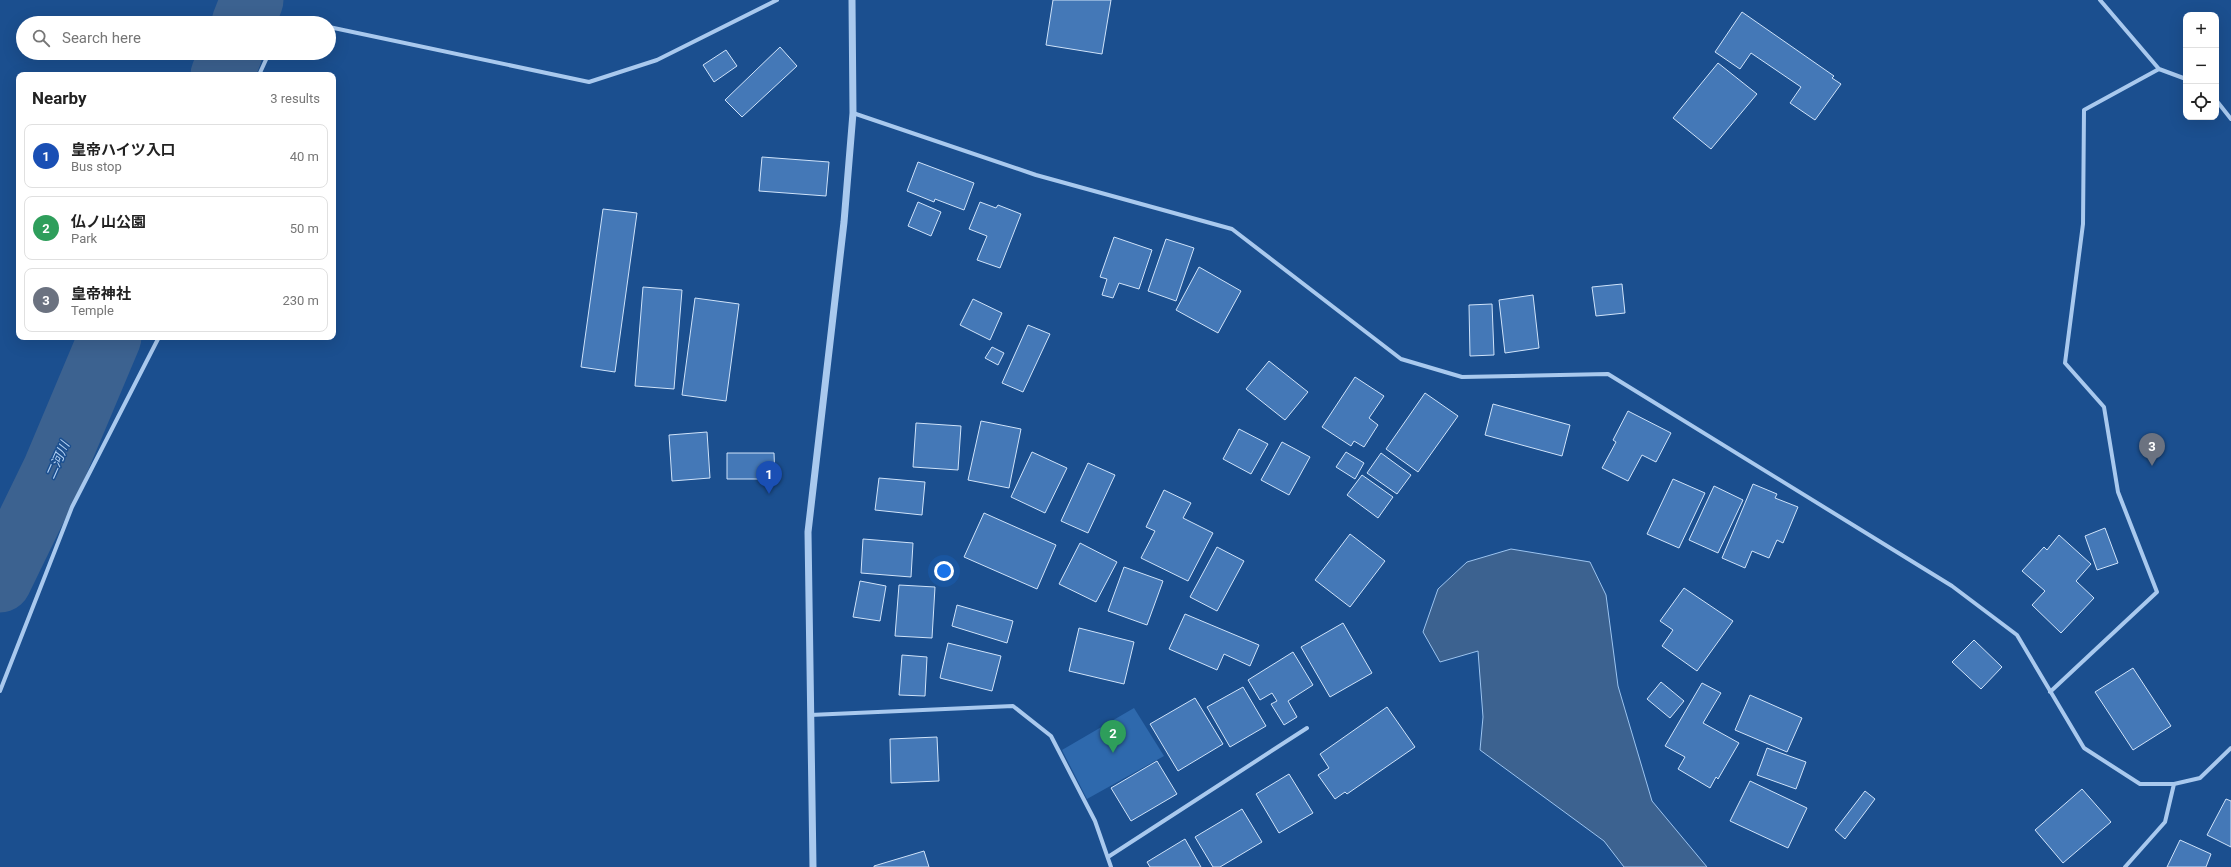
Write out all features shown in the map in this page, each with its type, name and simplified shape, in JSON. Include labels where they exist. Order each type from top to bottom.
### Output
[{"type":"street","points":[[336,28],[589,82],[657,60],[777,0]]},
{"type":"street","points":[[813,867],[808,532],[844,222],[852,113],[852,0]]},
{"type":"street","points":[[2100,0],[2159,69],[2183,78]]},
{"type":"street","points":[[260,72],[266,60]]},
{"type":"street","points":[[2050,692],[2157,592],[2118,492],[2104,407],[2065,363],[2083,224],[2084,110],[2159,69]]},
{"type":"street","points":[[2219,104],[2231,119]]},
{"type":"street","points":[[852,113],[1036,175],[1232,229],[1400,359],[1462,377],[1608,374],[1952,586],[2017,635],[2084,748],[2140,784],[2174,784],[2200,778],[2231,748]]},
{"type":"street","points":[[0,691],[72,507],[157,340]]},
{"type":"street","points":[[810,715],[1013,706],[1051,736],[1094,821],[1111,867]]},
{"type":"street","points":[[1108,857],[1307,728]]},
{"type":"street","points":[[2125,867],[2165,822],[2174,784]]},
{"type":"shaded area","points":[[1511,549],[1590,562],[1606,595],[1618,686],[1652,801],[1707,867],[1624,867],[1604,841],[1480,750],[1483,717],[1478,651],[1440,662],[1423,632],[1438,589],[1467,562]]},
{"type":"shaded area","points":[[1134,708],[1164,756],[1087,799],[1062,750]]},
{"type":"building","points":[[1053,0],[1111,0],[1102,54],[1046,45]]},
{"type":"building","points":[[1742,12],[1834,76],[1832,78],[1841,84],[1815,120],[1790,103],[1801,87],[1751,53],[1740,69],[1715,52]]},
{"type":"building","points":[[780,47],[797,66],[742,117],[725,100]]},
{"type":"building","points":[[726,50],[737,66],[714,82],[703,65]]},
{"type":"building","points":[[1718,63],[1757,94],[1711,149],[1673,118]]},
{"type":"building","points":[[762,157],[829,162],[826,196],[759,191]]},
{"type":"building","points":[[918,162],[974,183],[964,210],[935,199],[934,202],[907,191]]},
{"type":"building","points":[[918,202],[941,212],[931,236],[908,226]]},
{"type":"building","points":[[980,202],[996,208],[998,205],[1021,214],[1000,268],[977,260],[987,236],[969,229]]},
{"type":"building","points":[[603,209],[637,213],[615,372],[581,367]]},
{"type":"building","points":[[1114,237],[1152,250],[1139,289],[1119,283],[1113,298],[1102,295],[1107,279],[1100,277]]},
{"type":"building","points":[[1166,239],[1194,248],[1176,301],[1148,291]]},
{"type":"building","points":[[1199,267],[1241,291],[1218,333],[1176,310]]},
{"type":"building","points":[[1622,284],[1625,313],[1596,316],[1592,287]]},
{"type":"building","points":[[643,287],[682,290],[674,389],[635,386]]},
{"type":"building","points":[[1533,295],[1539,348],[1505,353],[1499,300]]},
{"type":"building","points":[[695,298],[739,304],[726,401],[682,395]]},
{"type":"building","points":[[973,299],[1002,313],[990,340],[960,325]]},
{"type":"building","points":[[1492,304],[1494,355],[1470,356],[1469,305]]},
{"type":"building","points":[[1028,325],[1050,334],[1023,392],[1002,383]]},
{"type":"building","points":[[992,347],[1004,353],[998,365],[985,358]]},
{"type":"building","points":[[1269,361],[1308,392],[1285,420],[1246,389]]},
{"type":"building","points":[[1355,377],[1384,396],[1369,418],[1378,425],[1364,447],[1354,441],[1351,446],[1322,427]]},
{"type":"building","points":[[1425,393],[1458,416],[1418,472],[1386,449]]},
{"type":"building","points":[[1493,404],[1570,425],[1562,456],[1485,435]]},
{"type":"building","points":[[1628,411],[1671,433],[1656,462],[1642,455],[1628,481],[1602,468],[1616,442],[1613,440]]},
{"type":"building","points":[[981,421],[1021,429],[1009,488],[968,480]]},
{"type":"building","points":[[916,423],[961,426],[958,470],[913,467]]},
{"type":"building","points":[[1239,429],[1268,444],[1251,474],[1223,459]]},
{"type":"building","points":[[707,432],[710,478],[672,481],[669,435]]},
{"type":"building","points":[[1282,442],[1310,457],[1289,495],[1261,480]]},
{"type":"building","points":[[1032,452],[1067,468],[1045,513],[1011,497]]},
{"type":"building","points":[[1346,452],[1364,463],[1355,479],[1336,467]]},
{"type":"building","points":[[727,453],[774,453],[775,479],[727,479]]},
{"type":"building","points":[[1381,453],[1411,475],[1397,494],[1367,473]]},
{"type":"building","points":[[1088,463],[1115,475],[1088,533],[1061,521]]},
{"type":"building","points":[[1362,475],[1393,497],[1378,518],[1347,495]]},
{"type":"building","points":[[879,478],[925,482],[922,515],[875,510]]},
{"type":"building","points":[[1673,479],[1705,493],[1679,548],[1647,534]]},
{"type":"building","points":[[1753,484],[1777,494],[1775,498],[1798,507],[1783,543],[1777,540],[1769,558],[1752,551],[1745,568],[1722,558]]},
{"type":"building","points":[[1714,486],[1743,500],[1718,553],[1689,540]]},
{"type":"building","points":[[1164,490],[1191,503],[1183,518],[1213,533],[1188,581],[1141,558],[1155,531],[1146,527]]},
{"type":"building","points":[[984,513],[1056,545],[1037,589],[964,557]]},
{"type":"building","points":[[2105,528],[2118,563],[2097,570],[2085,536]]},
{"type":"building","points":[[1350,534],[1385,561],[1350,607],[1315,580]]},
{"type":"building","points":[[2059,535],[2091,564],[2076,581],[2094,598],[2061,633],[2032,605],[2045,591],[2022,571],[2044,547],[2047,550]]},
{"type":"building","points":[[863,539],[913,543],[911,577],[861,573]]},
{"type":"building","points":[[1080,543],[1117,562],[1096,602],[1059,584]]},
{"type":"building","points":[[1217,547],[1244,561],[1217,611],[1190,597]]},
{"type":"building","points":[[1124,567],[1163,581],[1147,625],[1108,611]]},
{"type":"building","points":[[860,581],[886,586],[880,621],[853,617]]},
{"type":"building","points":[[899,585],[935,587],[932,638],[895,636]]},
{"type":"building","points":[[1684,588],[1733,621],[1697,671],[1662,646],[1673,630],[1660,621]]},
{"type":"building","points":[[957,605],[1013,621],[1007,643],[952,626]]},
{"type":"building","points":[[1185,614],[1259,645],[1250,666],[1224,654],[1217,670],[1169,649]]},
{"type":"building","points":[[1343,623],[1372,673],[1330,697],[1301,647]]},
{"type":"building","points":[[1079,628],[1134,642],[1124,684],[1069,671]]},
{"type":"building","points":[[1974,640],[2002,667],[1981,689],[1952,662]]},
{"type":"building","points":[[948,643],[1001,656],[992,691],[940,678]]},
{"type":"building","points":[[1293,652],[1313,685],[1288,701],[1297,717],[1284,725],[1271,704],[1277,701],[1272,693],[1260,700],[1248,680]]},
{"type":"building","points":[[902,655],[927,657],[925,696],[899,695]]},
{"type":"building","points":[[2133,668],[2171,726],[2133,750],[2095,692]]},
{"type":"building","points":[[1661,682],[1684,701],[1670,718],[1647,699]]},
{"type":"building","points":[[1702,683],[1721,693],[1703,723],[1739,743],[1718,779],[1716,777],[1710,788],[1678,769],[1685,757],[1665,746]]},
{"type":"building","points":[[1243,687],[1266,726],[1230,747],[1207,707]]},
{"type":"building","points":[[1750,695],[1802,718],[1787,752],[1735,730]]},
{"type":"building","points":[[1195,698],[1223,744],[1178,771],[1150,724]]},
{"type":"building","points":[[1387,707],[1415,747],[1347,794],[1345,792],[1335,799],[1318,775],[1329,768],[1320,754]]},
{"type":"building","points":[[937,737],[939,781],[891,783],[890,739]]},
{"type":"building","points":[[1767,748],[1806,762],[1796,789],[1757,775]]},
{"type":"building","points":[[1157,761],[1177,794],[1131,821],[1111,788]]},
{"type":"building","points":[[1289,774],[1313,813],[1279,833],[1256,794]]},
{"type":"building","points":[[1750,781],[1807,808],[1788,848],[1730,821]]},
{"type":"building","points":[[2082,789],[2111,822],[2063,863],[2035,830]]},
{"type":"building","points":[[1865,791],[1875,799],[1845,839],[1835,830]]},
{"type":"building","points":[[2226,799],[2231,801],[2231,847],[2207,835]]},
{"type":"building","points":[[1242,809],[1262,842],[1220,867],[1213,867],[1195,837]]},
{"type":"building","points":[[1185,839],[1201,867],[1150,867],[1147,862]]},
{"type":"building","points":[[2180,840],[2211,854],[2206,867],[2167,867]]},
{"type":"building","points":[[924,851],[929,867],[874,867],[874,866]]},
{"type":"waterway","name":"二河川","points":[[246,16],[252,0]]},
{"type":"waterway","name":"二河川","points":[[223,72],[228,60]]},
{"type":"waterway","name":"二河川","points":[[0,581],[54,470],[109,340]]},
{"type":"place","name":"皇帝神社","points":[[2152,466]]},
{"type":"place","name":"皇帝ハイツ入口","points":[[769,494]]},
{"type":"place","name":"仏ノ山公園","points":[[1113,753]]}]
